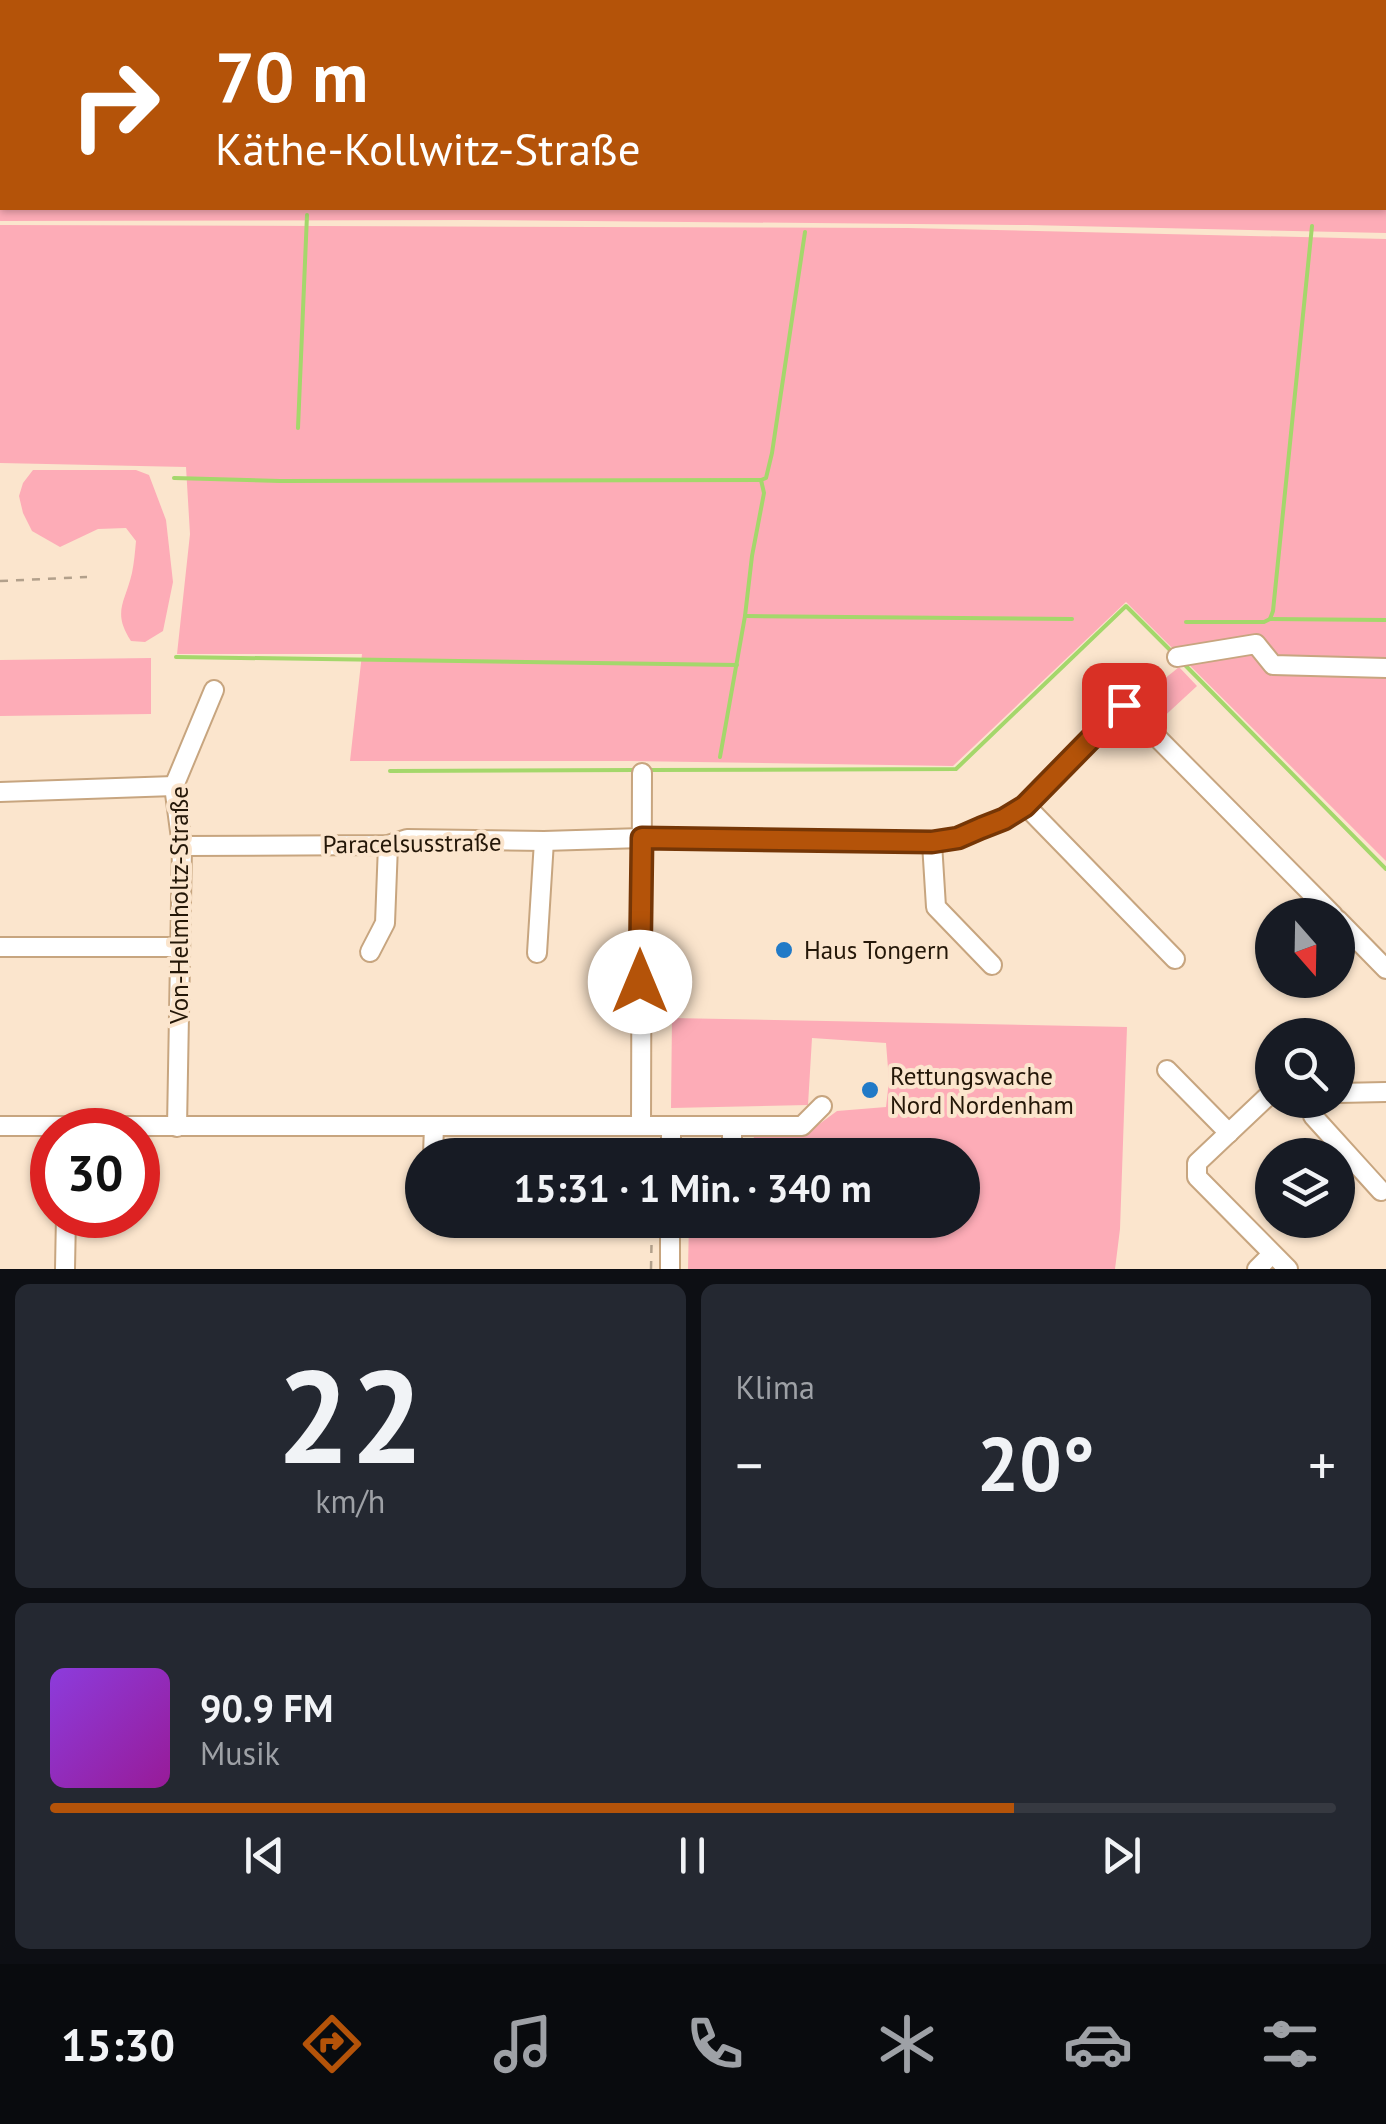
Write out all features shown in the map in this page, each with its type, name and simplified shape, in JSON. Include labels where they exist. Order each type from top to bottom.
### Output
[{"type":"street","points":[[1176,657],[1256,644],[1274,665],[1386,668]]},
{"type":"street","name":"Von-Helmholtz-Straße","points":[[177,1127],[182,846],[174,786],[214,690]]},
{"type":"street","name":"Paracelsusstraße","points":[[182,846],[388,845],[407,839],[932,842],[958,838],[1025,806],[1124,705],[1316,898]]},
{"type":"street","points":[[640,1126],[642,773]]},
{"type":"street","points":[[0,792],[174,786]]},
{"type":"street","points":[[1025,806],[1174,959]]},
{"type":"street","points":[[537,952],[544,841]]},
{"type":"street","points":[[932,842],[936,908],[992,965]]},
{"type":"street","points":[[370,952],[385,923],[388,845]]},
{"type":"street","points":[[1355,937],[1386,969]]},
{"type":"street","points":[[0,947],[180,946]]},
{"type":"street","points":[[1167,1070],[1229,1132]]},
{"type":"street","points":[[1355,1093],[1386,1092]]},
{"type":"street","points":[[160,1127],[802,1126],[822,1106]]},
{"type":"street","points":[[1255,1108],[1198,1163],[1197,1177],[1288,1269]]},
{"type":"street","points":[[1314,1118],[1381,1191]]},
{"type":"street","points":[[0,1126],[30,1127]]},
{"type":"street","points":[[434,1126],[434,1138]]},
{"type":"street","points":[[671,1126],[671,1138]]},
{"type":"street","points":[[732,1126],[732,1138]]},
{"type":"street","points":[[65,1269],[66,1238]]},
{"type":"street","points":[[670,1238],[670,1269]]},
{"type":"street","points":[[1256,1269],[1272,1254]]},
{"type":"path","points":[[0,581],[86,577]]},
{"type":"path","points":[[651,1269],[652,1238]]},
{"type":"shaded area","points":[[0,210],[1386,210],[1386,233],[470,220],[0,221]]},
{"type":"shaded area","points":[[0,225],[908,228],[1386,239],[1386,861],[1126,602],[953,766],[350,761],[362,654],[177,654],[190,534],[186,467],[0,463]]},
{"type":"shaded area","points":[[33,470],[136,470],[149,475],[166,520],[173,582],[163,631],[145,642],[131,641],[125,631],[121,615],[136,541],[126,528],[98,529],[60,547],[32,531],[19,496]]},
{"type":"shaded area","points":[[151,658],[151,714],[0,716],[0,660]]},
{"type":"shaded area","points":[[1179,667],[1197,686],[1158,722],[1149,705],[1150,698],[1158,685]]},
{"type":"shaded area","points":[[672,1018],[1127,1027],[1120,1229],[1115,1269],[688,1269],[689,1238],[980,1238],[980,1138],[754,1138],[803,1136],[837,1111],[886,1107],[886,1043],[812,1038],[808,1105],[671,1108]]},
{"type":"waterway","points":[[298,428],[307,215]]},
{"type":"waterway","points":[[1186,622],[1264,622],[1273,611],[1312,226]]},
{"type":"waterway","points":[[720,757],[764,493],[761,480],[766,478],[772,453],[805,232]]},
{"type":"waterway","points":[[174,478],[761,480]]},
{"type":"waterway","points":[[649,770],[956,769],[1126,606],[1174,654]]},
{"type":"waterway","points":[[745,616],[1072,619]]},
{"type":"waterway","points":[[1270,619],[1386,620]]},
{"type":"waterway","points":[[176,657],[737,665]]},
{"type":"waterway","points":[[1184,664],[1386,869]]},
{"type":"waterway","points":[[390,771],[635,770]]},
{"type":"place","name":"Haus Tongern","points":[[784,950]]},
{"type":"place","name":"Rettungswache Nord Nordenham","points":[[870,1090]]},
{"type":"route","points":[[640,982],[642,838],[932,842],[958,838],[1025,806],[1124,705]]}]
